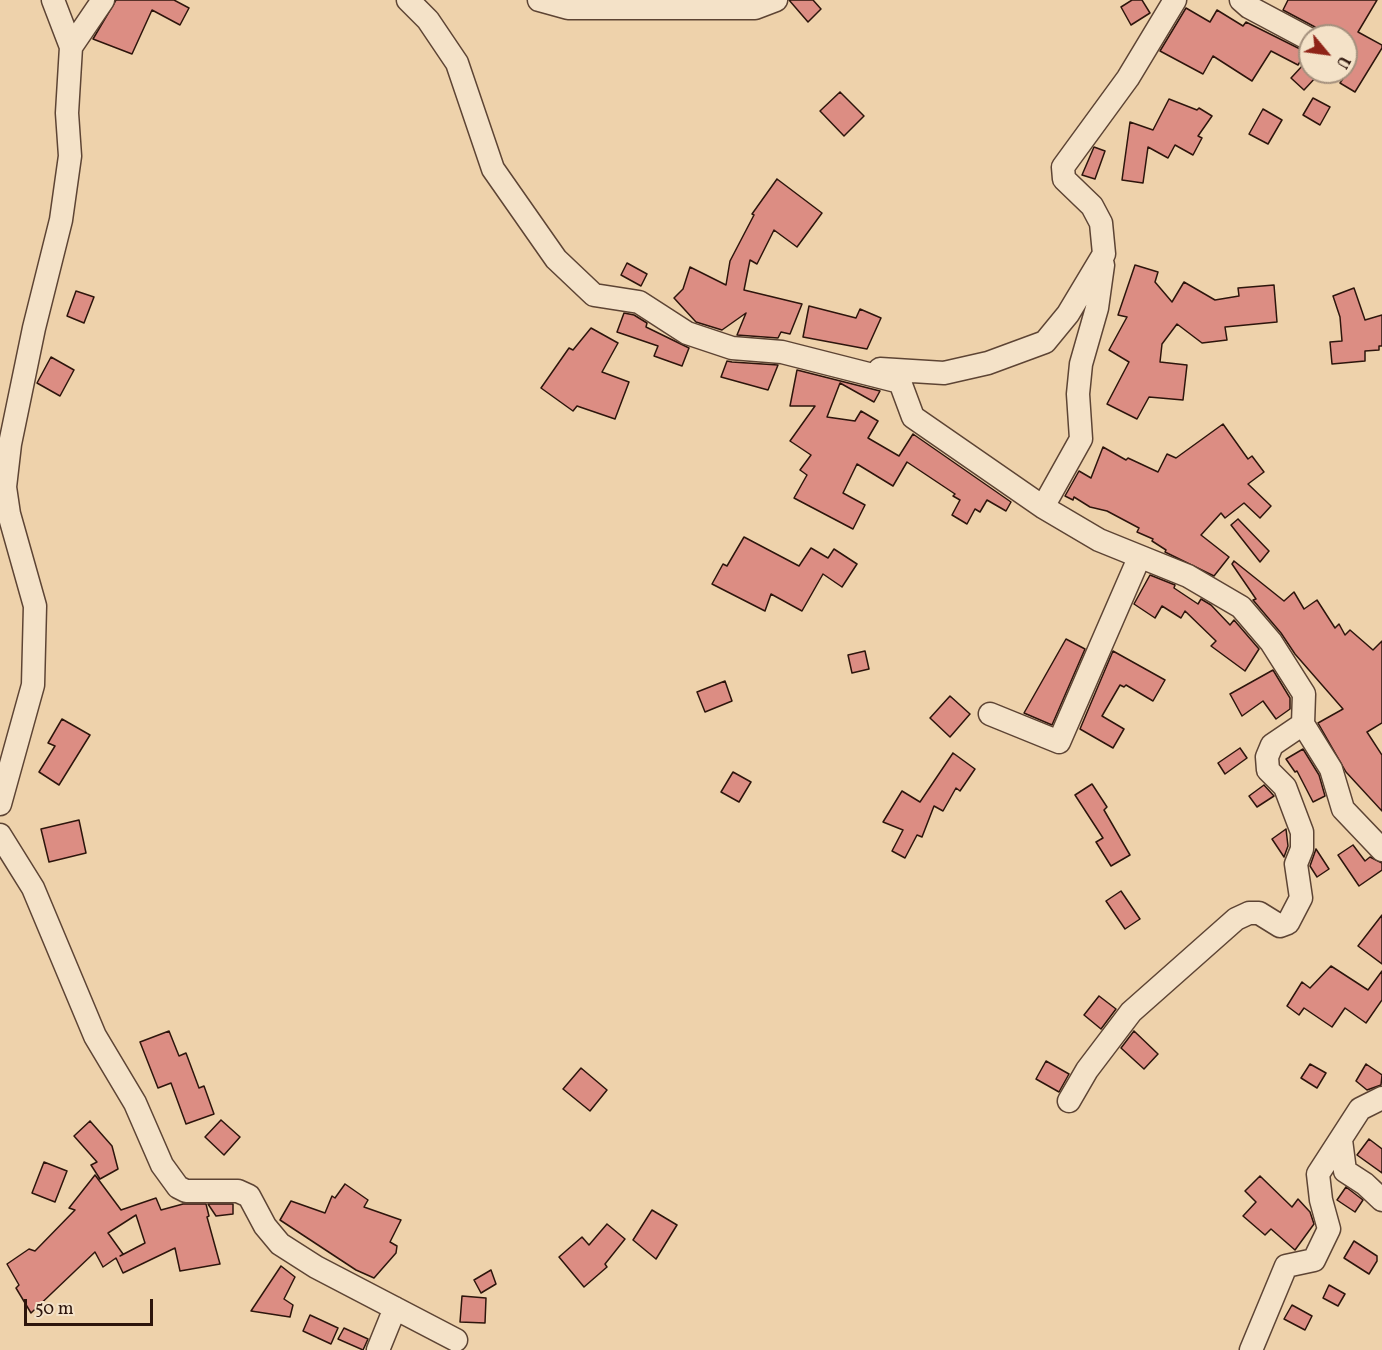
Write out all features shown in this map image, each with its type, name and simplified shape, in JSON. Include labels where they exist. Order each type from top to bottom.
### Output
[{"type":"street","points":[[0,804],[33,685],[35,639],[35,606],[4,487],[10,444],[34,328],[53,261],[68,185],[70,156],[67,113],[71,46],[53,0]]},
{"type":"street","points":[[71,46],[103,0]]},
{"type":"street","points":[[408,0],[428,20],[457,63],[493,169],[523,216],[556,259],[594,296],[639,302],[687,333],[732,348],[782,352],[849,367],[900,382],[913,417],[1043,507],[1099,540],[1188,576],[1241,607],[1271,642],[1304,694],[1303,724],[1331,769],[1343,809],[1382,850]]},
{"type":"street","points":[[539,0],[568,8],[755,8],[777,0]]},
{"type":"street","points":[[1043,507],[1081,439],[1078,394],[1081,364],[1097,308],[1104,254],[1101,223],[1092,206],[1064,179],[1063,167],[1128,78],[1174,0]]},
{"type":"street","points":[[1241,0],[1249,7],[1298,33]]},
{"type":"street","points":[[849,367],[945,373],[988,363],[1045,342],[1068,314],[1104,254]]},
{"type":"street","points":[[990,714],[1059,742],[1139,558]]},
{"type":"street","points":[[1069,1101],[1087,1070],[1131,1012],[1236,919],[1249,913],[1258,913],[1280,926],[1288,922],[1301,898],[1296,864],[1302,849],[1302,832],[1294,817],[1285,787],[1268,770],[1267,757],[1272,746],[1303,724]]},
{"type":"street","points":[[0,835],[33,888],[85,1017],[135,1103],[162,1166],[172,1180],[186,1191],[238,1191],[249,1196],[266,1226],[280,1244],[316,1267],[456,1340]]},
{"type":"street","points":[[1251,1350],[1262,1317],[1286,1266],[1314,1260],[1329,1229],[1321,1200],[1318,1174],[1360,1109],[1382,1098]]},
{"type":"street","points":[[1341,1140],[1345,1171],[1365,1184],[1382,1200]]},
{"type":"street","points":[[378,1350],[395,1308]]},
{"type":"building","points":[[116,0],[174,0],[189,8],[180,25],[152,10],[132,54],[93,39]]},
{"type":"building","points":[[789,0],[813,0],[821,9],[808,22]]},
{"type":"building","points":[[1132,0],[1142,0],[1150,13],[1131,25],[1121,7]]},
{"type":"building","points":[[1288,0],[1377,0],[1358,32],[1358,24],[1309,24],[1283,10]]},
{"type":"building","points":[[1186,8],[1210,22],[1217,10],[1243,26],[1246,22],[1298,48],[1298,65],[1271,51],[1252,81],[1213,56],[1203,74],[1160,51]]},
{"type":"building","points":[[1358,32],[1382,45],[1382,48],[1355,92],[1342,84],[1358,84]]},
{"type":"building","points":[[1298,70],[1298,84],[1310,84],[1304,90],[1291,78]]},
{"type":"building","points":[[840,92],[864,116],[844,136],[820,111]]},
{"type":"building","points":[[1313,98],[1330,107],[1320,125],[1303,115]]},
{"type":"building","points":[[1169,99],[1197,110],[1199,108],[1212,116],[1198,136],[1202,138],[1193,155],[1175,145],[1168,158],[1148,147],[1143,183],[1122,180],[1130,122],[1153,130]]},
{"type":"building","points":[[1263,109],[1282,120],[1268,144],[1249,134]]},
{"type":"building","points":[[1094,147],[1105,151],[1095,179],[1082,175]]},
{"type":"building","points":[[777,179],[822,213],[797,247],[774,230],[757,264],[750,260],[744,290],[802,304],[790,334],[781,332],[778,338],[737,335],[746,313],[722,330],[696,322],[674,298],[683,289],[690,267],[726,285],[730,261],[754,215],[752,214]]},
{"type":"building","points":[[627,263],[647,274],[641,286],[621,275]]},
{"type":"building","points":[[1135,265],[1158,272],[1155,282],[1172,302],[1184,282],[1215,300],[1239,296],[1238,288],[1274,285],[1277,322],[1225,327],[1227,340],[1202,343],[1177,324],[1162,344],[1160,362],[1187,365],[1183,400],[1149,397],[1137,419],[1107,404],[1129,362],[1109,350],[1127,317],[1118,315]]},
{"type":"building","points":[[1354,288],[1365,320],[1382,315],[1382,346],[1379,346],[1379,350],[1365,351],[1365,361],[1332,364],[1330,342],[1342,341],[1340,317],[1333,296]]},
{"type":"building","points":[[76,291],[94,297],[84,323],[67,316]]},
{"type":"building","points":[[809,306],[856,318],[860,309],[881,318],[867,349],[803,337]]},
{"type":"building","points":[[624,313],[634,315],[647,323],[646,327],[689,348],[682,366],[654,356],[658,346],[617,332]]},
{"type":"building","points":[[591,328],[618,343],[602,372],[629,382],[615,419],[577,406],[573,411],[541,388],[569,348],[573,350]]},
{"type":"building","points":[[51,357],[74,370],[60,396],[37,383]]},
{"type":"building","points":[[727,361],[778,365],[768,390],[721,377]]},
{"type":"building","points":[[797,370],[880,391],[874,402],[840,383],[827,417],[855,421],[861,411],[878,421],[868,438],[899,456],[913,434],[1011,502],[1006,511],[987,500],[980,512],[975,509],[967,524],[952,515],[960,500],[953,496],[955,494],[907,462],[893,486],[857,464],[843,493],[865,505],[853,529],[794,498],[807,475],[800,470],[811,455],[790,441],[815,406],[790,406]]},
{"type":"building","points":[[1223,424],[1248,459],[1252,456],[1264,472],[1248,484],[1271,506],[1260,518],[1244,503],[1225,518],[1221,513],[1201,535],[1229,557],[1214,576],[1165,552],[1166,550],[1152,541],[1153,539],[1137,532],[1139,528],[1107,511],[1090,507],[1074,497],[1073,500],[1065,496],[1079,471],[1091,478],[1103,447],[1126,460],[1128,458],[1158,472],[1167,454],[1176,458]]},
{"type":"building","points":[[1238,519],[1269,551],[1260,562],[1231,525]]},
{"type":"building","points":[[744,537],[799,566],[811,548],[828,558],[834,549],[857,564],[842,587],[823,574],[802,611],[771,594],[765,611],[712,584],[723,564],[727,566]]},
{"type":"building","points":[[1234,561],[1284,601],[1294,592],[1304,609],[1317,600],[1335,628],[1339,624],[1345,635],[1350,630],[1373,650],[1382,641],[1382,723],[1367,732],[1382,755],[1382,811],[1346,772],[1318,723],[1343,709],[1295,654],[1281,633],[1253,600],[1256,599],[1232,564]]},
{"type":"building","points":[[1150,575],[1175,585],[1174,588],[1198,604],[1201,599],[1211,605],[1230,625],[1234,620],[1259,649],[1245,671],[1211,646],[1216,641],[1185,611],[1181,618],[1162,606],[1155,618],[1134,604]]},
{"type":"building","points":[[1066,639],[1085,649],[1052,725],[1024,713]]},
{"type":"building","points":[[865,651],[869,669],[852,673],[848,655]]},
{"type":"building","points":[[1113,651],[1165,680],[1153,701],[1126,685],[1124,687],[1120,685],[1102,716],[1124,729],[1113,748],[1080,729]]},
{"type":"building","points":[[1273,670],[1290,698],[1290,709],[1276,719],[1263,701],[1242,716],[1230,694]]},
{"type":"building","points":[[725,681],[732,701],[705,712],[697,692]]},
{"type":"building","points":[[950,696],[970,714],[950,737],[930,718]]},
{"type":"building","points":[[62,719],[90,735],[59,785],[39,772],[55,746],[48,743]]},
{"type":"building","points":[[1240,748],[1247,758],[1225,774],[1218,763]]},
{"type":"building","points":[[1303,749],[1319,775],[1325,796],[1313,802],[1297,771],[1295,772],[1286,759]]},
{"type":"building","points":[[953,753],[975,769],[960,791],[956,788],[943,811],[934,806],[922,837],[917,835],[905,858],[892,851],[903,830],[883,822],[902,791],[920,802]]},
{"type":"building","points":[[733,772],[751,782],[739,802],[721,792]]},
{"type":"building","points":[[1092,784],[1107,807],[1104,810],[1130,855],[1111,866],[1096,842],[1103,838],[1075,795]]},
{"type":"building","points":[[1264,785],[1274,796],[1257,807],[1249,796]]},
{"type":"building","points":[[79,820],[86,853],[49,862],[41,829]]},
{"type":"building","points":[[1286,829],[1288,846],[1284,857],[1272,839]]},
{"type":"building","points":[[1353,845],[1365,861],[1370,857],[1382,863],[1382,870],[1359,886],[1338,855]]},
{"type":"building","points":[[1316,849],[1329,869],[1317,877],[1310,866]]},
{"type":"building","points":[[1121,891],[1140,919],[1125,929],[1106,901]]},
{"type":"building","points":[[1382,915],[1382,964],[1358,946]]},
{"type":"building","points":[[1331,966],[1368,990],[1382,971],[1382,1000],[1366,1023],[1345,1008],[1332,1027],[1304,1008],[1299,1015],[1287,1006],[1302,982],[1310,988]]},
{"type":"building","points":[[1099,996],[1116,1009],[1101,1029],[1084,1015]]},
{"type":"building","points":[[169,1031],[179,1056],[186,1053],[199,1088],[204,1086],[214,1114],[186,1124],[171,1083],[158,1088],[140,1042]]},
{"type":"building","points":[[1134,1031],[1158,1054],[1144,1069],[1121,1048]]},
{"type":"building","points":[[1046,1061],[1069,1074],[1059,1092],[1036,1079]]},
{"type":"building","points":[[1310,1064],[1326,1073],[1317,1088],[1301,1078]]},
{"type":"building","points":[[1366,1064],[1382,1075],[1381,1085],[1367,1090],[1356,1081]]},
{"type":"building","points":[[581,1068],[607,1090],[590,1111],[563,1089]]},
{"type":"building","points":[[221,1120],[240,1137],[224,1155],[205,1137]]},
{"type":"building","points":[[90,1121],[112,1146],[118,1169],[100,1179],[91,1165],[97,1162],[74,1136]]},
{"type":"building","points":[[1369,1139],[1382,1149],[1382,1173],[1357,1155]]},
{"type":"building","points":[[44,1162],[67,1171],[55,1202],[32,1193]]},
{"type":"building","points":[[95,1175],[121,1210],[156,1198],[161,1210],[183,1204],[206,1204],[209,1216],[207,1217],[220,1264],[180,1271],[175,1248],[123,1273],[116,1258],[103,1267],[95,1252],[31,1313],[16,1288],[19,1285],[7,1264],[29,1249],[35,1251],[75,1210],[69,1208]],"holes":[[[136,1215],[145,1243],[120,1256],[123,1254],[108,1233]]]},
{"type":"building","points":[[1260,1176],[1292,1207],[1298,1199],[1310,1212],[1314,1224],[1295,1250],[1271,1229],[1265,1235],[1243,1216],[1256,1202],[1245,1191]]},
{"type":"building","points":[[345,1184],[368,1200],[364,1207],[401,1220],[390,1242],[397,1246],[396,1253],[374,1278],[356,1270],[280,1220],[291,1201],[325,1213],[332,1196],[335,1198]]},
{"type":"building","points":[[1346,1187],[1363,1200],[1355,1212],[1337,1200]]},
{"type":"building","points":[[208,1204],[233,1204],[233,1214],[216,1216]]},
{"type":"building","points":[[652,1210],[677,1225],[656,1259],[633,1240]]},
{"type":"building","points":[[607,1224],[625,1239],[605,1264],[607,1267],[584,1287],[559,1257],[582,1237],[589,1245]]},
{"type":"building","points":[[1354,1241],[1377,1256],[1377,1261],[1369,1274],[1344,1258]]},
{"type":"building","points":[[281,1266],[295,1277],[284,1299],[293,1305],[290,1317],[251,1311]]},
{"type":"building","points":[[491,1270],[496,1284],[481,1293],[474,1280]]},
{"type":"building","points":[[1329,1285],[1345,1294],[1338,1306],[1323,1298]]},
{"type":"building","points":[[462,1296],[486,1298],[485,1323],[460,1322]]},
{"type":"building","points":[[1292,1305],[1312,1316],[1305,1330],[1284,1319]]},
{"type":"building","points":[[310,1315],[338,1328],[331,1344],[303,1331]]},
{"type":"building","points":[[344,1328],[368,1339],[363,1350],[338,1339]]}]
